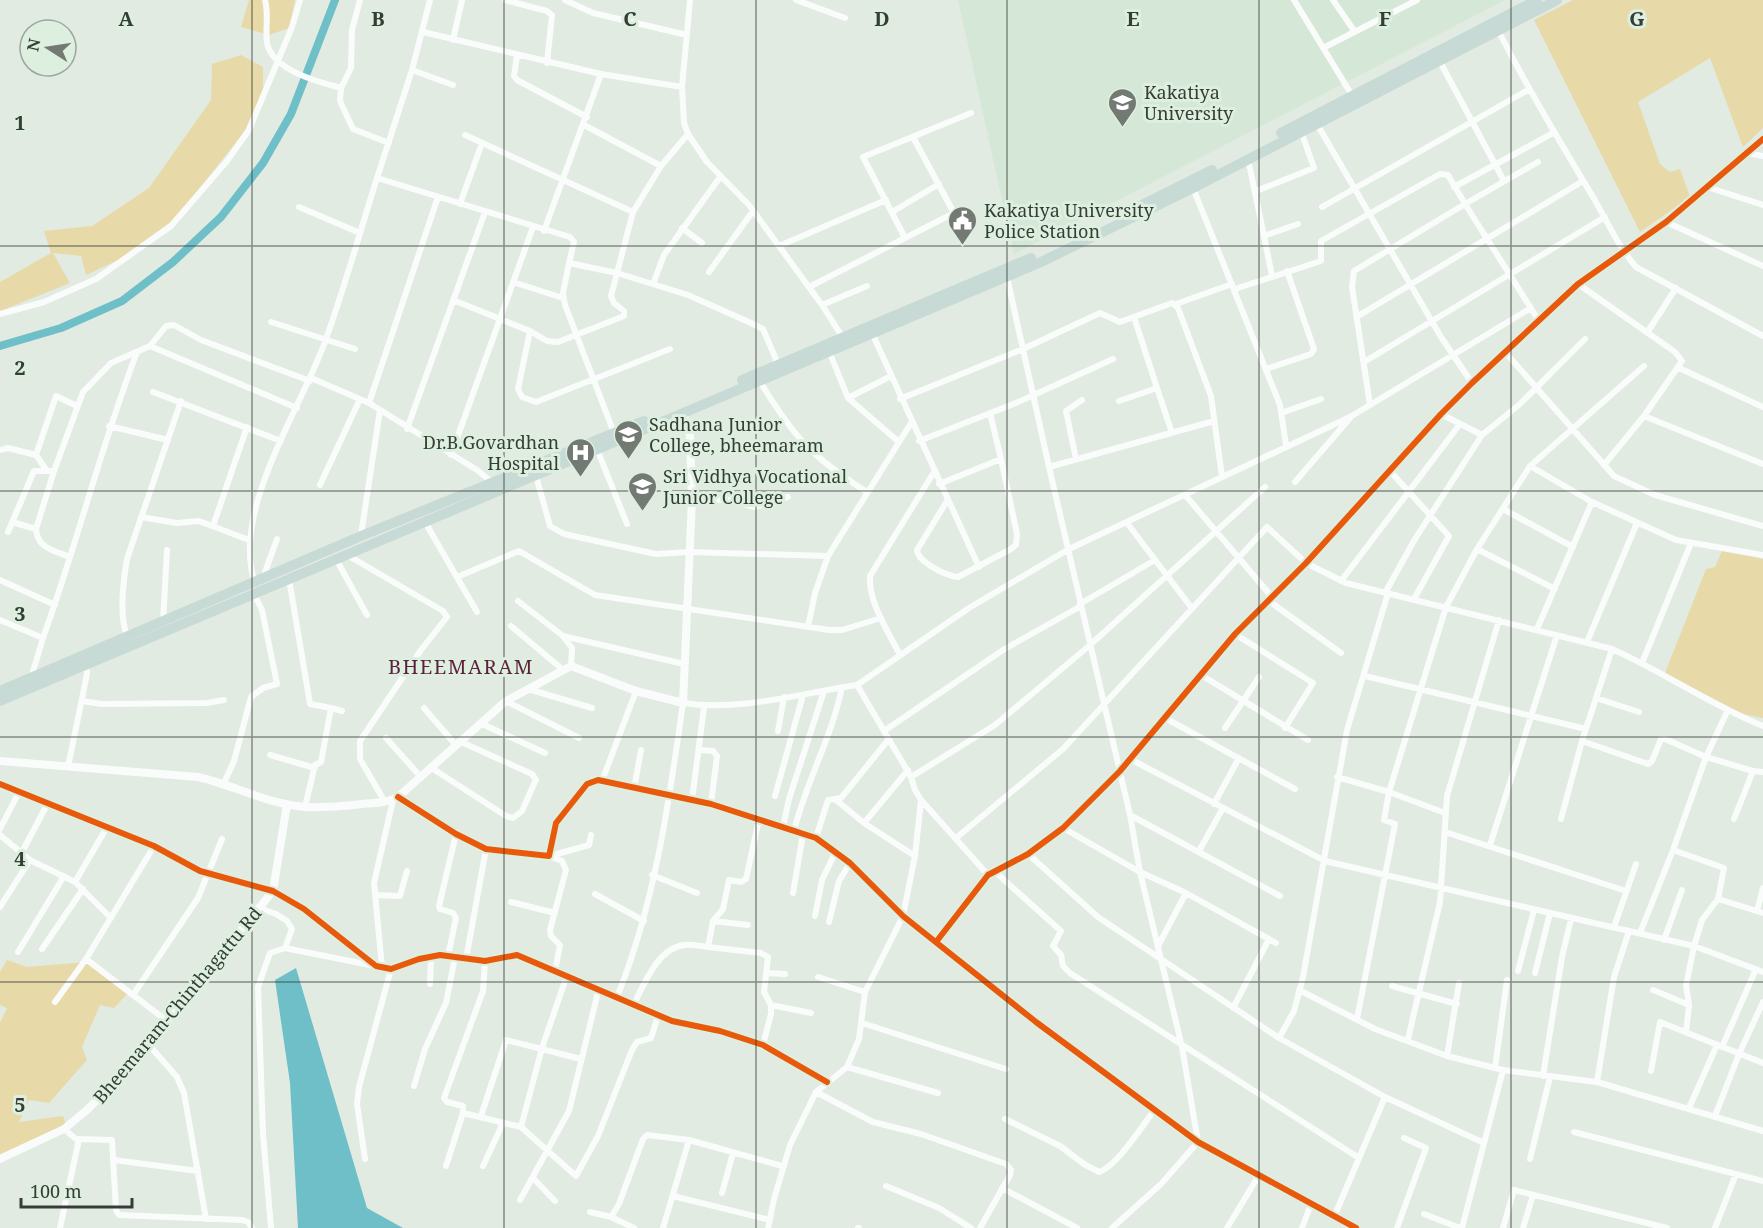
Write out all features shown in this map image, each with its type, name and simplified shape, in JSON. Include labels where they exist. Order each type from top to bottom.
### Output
[{"type":"highway","points":[[0,701],[258,586],[361,536],[496,487],[536,476],[829,351],[844,341],[1035,257],[1198,177],[1354,99],[1537,0]]},
{"type":"highway","points":[[0,691],[163,622],[258,586],[289,579],[425,522],[614,433],[778,364],[872,333],[1008,276],[1193,188],[1317,123],[1354,99],[1439,60],[1557,0]]},
{"type":"street","points":[[265,0],[268,48],[285,67],[341,88]]},
{"type":"street","points":[[0,314],[44,302],[96,279],[171,226],[219,170],[249,130],[300,0]]},
{"type":"street","points":[[360,0],[352,30],[351,68],[341,88],[340,101],[353,129],[389,143]]},
{"type":"street","points":[[224,783],[234,761],[251,697],[262,688],[277,684],[258,586],[251,571],[249,540],[251,522],[281,441],[326,340],[412,70],[430,0]]},
{"type":"street","points":[[453,40],[462,0]]},
{"type":"street","points":[[506,0],[523,2],[552,15],[547,63]]},
{"type":"street","points":[[566,0],[593,13],[687,35]]},
{"type":"street","points":[[690,0],[682,87],[684,123],[688,134],[720,177],[753,211],[822,305],[844,341]]},
{"type":"street","points":[[796,0],[845,18]]},
{"type":"street","points":[[1294,0],[1354,99]]},
{"type":"street","points":[[1333,0],[1355,32]]},
{"type":"street","points":[[1323,48],[1417,0]]},
{"type":"street","points":[[1498,30],[1553,134],[1605,217],[1623,251],[1636,267],[1763,336]]},
{"type":"street","points":[[423,32],[547,63],[682,87]]},
{"type":"street","points":[[517,56],[514,76],[517,80],[587,117]]},
{"type":"street","points":[[1439,60],[1504,181]]},
{"type":"street","points":[[412,70],[453,85]]},
{"type":"street","points":[[544,231],[601,74]]},
{"type":"street","points":[[1322,207],[1528,90]]},
{"type":"street","points":[[905,238],[863,157],[971,113]]},
{"type":"street","points":[[1317,123],[1410,285],[1472,383]]},
{"type":"street","points":[[584,125],[661,166]]},
{"type":"street","points":[[1256,191],[1314,168],[1301,131]]},
{"type":"street","points":[[453,300],[530,331],[553,343],[624,316],[624,310],[612,300],[633,212],[661,166],[688,134]]},
{"type":"street","points":[[1454,187],[1553,134]]},
{"type":"street","points":[[465,135],[633,212]]},
{"type":"street","points":[[809,287],[954,213],[913,137]]},
{"type":"street","points":[[936,942],[990,873],[1028,854],[1063,828],[1120,771],[1235,634],[1306,563],[1472,383],[1578,284],[1665,222],[1763,139]]},
{"type":"street","points":[[460,204],[482,143]]},
{"type":"street","points":[[1748,153],[1763,156]]},
{"type":"street","points":[[1248,159],[1272,276]]},
{"type":"street","points":[[1370,405],[1352,286],[1354,271],[1538,162]]},
{"type":"street","points":[[900,399],[1023,349],[1100,313],[1120,322],[1166,304],[1176,304],[1321,261],[1321,241],[1440,174],[1448,175],[1539,321]]},
{"type":"street","points":[[653,284],[664,255],[720,177]]},
{"type":"street","points":[[376,178],[573,240],[563,298],[614,433]]},
{"type":"street","points":[[1358,316],[1583,181]]},
{"type":"street","points":[[892,212],[939,184]]},
{"type":"street","points":[[1707,187],[1763,205]]},
{"type":"street","points":[[1193,188],[1266,369],[1281,413],[1286,445]]},
{"type":"street","points":[[369,403],[438,197]]},
{"type":"street","points":[[779,246],[886,200]]},
{"type":"street","points":[[299,207],[360,232]]},
{"type":"street","points":[[709,272],[753,211]]},
{"type":"street","points":[[407,429],[485,212]]},
{"type":"street","points":[[1364,362],[1605,217]]},
{"type":"street","points":[[1665,222],[1763,266]]},
{"type":"street","points":[[1264,236],[1298,224]]},
{"type":"street","points":[[451,455],[498,318],[533,227]]},
{"type":"street","points":[[682,228],[702,243]]},
{"type":"street","points":[[569,263],[617,273],[653,284],[688,296],[763,328],[778,364]]},
{"type":"street","points":[[1266,369],[1311,354],[1314,349],[1287,271]]},
{"type":"street","points":[[1008,276],[1049,467],[1130,815],[1140,872],[1182,1047],[1198,1142]]},
{"type":"street","points":[[513,282],[563,298]]},
{"type":"street","points":[[1578,284],[1675,352],[1682,361],[1644,416],[1604,465]]},
{"type":"street","points":[[822,305],[867,286]]},
{"type":"street","points":[[1647,333],[1676,288]]},
{"type":"street","points":[[1176,304],[1211,396],[1222,477]]},
{"type":"street","points":[[379,966],[375,870],[392,800],[507,701],[562,669],[571,666],[636,691],[683,704],[704,707],[857,686],[969,608],[1069,549],[1186,496],[1286,445],[1350,417],[1531,308]]},
{"type":"street","points":[[1134,317],[1172,433]]},
{"type":"street","points":[[271,322],[356,349]]},
{"type":"street","points":[[70,557],[42,546],[36,538],[36,529],[50,471],[77,406],[83,392],[98,373],[111,363],[150,346],[166,326],[174,325],[201,340],[369,403],[407,429],[477,470],[496,487]]},
{"type":"street","points":[[530,331],[518,388],[522,398],[536,402],[670,349]]},
{"type":"street","points":[[872,333],[919,441],[979,567]]},
{"type":"street","points":[[1279,1038],[1294,1011],[1325,861],[1337,777],[1347,730],[1365,676],[1387,593],[1431,515],[1482,435],[1537,387],[1585,339]]},
{"type":"street","points":[[150,346],[297,408]]},
{"type":"street","points":[[829,351],[848,398],[898,442]]},
{"type":"street","points":[[31,678],[109,426],[137,352]]},
{"type":"street","points":[[1505,352],[1614,476],[1655,495],[1763,526]]},
{"type":"street","points":[[919,441],[1113,359]]},
{"type":"street","points":[[1357,1018],[1375,938],[1384,875],[1395,824],[1384,820],[1389,792],[1446,607],[1477,549],[1530,466],[1574,430],[1644,366]]},
{"type":"street","points":[[1679,368],[1763,407]]},
{"type":"street","points":[[848,398],[891,376]]},
{"type":"street","points":[[759,380],[779,414],[811,452],[867,492]]},
{"type":"street","points":[[1119,401],[1157,388]]},
{"type":"street","points":[[153,392],[281,441]]},
{"type":"street","points":[[36,455],[56,396],[77,406]]},
{"type":"street","points":[[320,484],[360,399]]},
{"type":"street","points":[[1281,413],[1321,399]]},
{"type":"street","points":[[1076,459],[1066,411],[1082,400]]},
{"type":"street","points":[[128,638],[124,621],[123,581],[131,541],[181,401]]},
{"type":"street","points":[[361,536],[380,410]]},
{"type":"street","points":[[617,997],[644,921],[670,797],[683,704],[692,499],[690,436],[683,412]]},
{"type":"street","points":[[947,501],[917,550],[917,554],[951,577],[964,576],[1011,549],[1017,540],[990,412]]},
{"type":"street","points":[[1441,414],[1482,435]]},
{"type":"street","points":[[1644,416],[1763,464]]},
{"type":"street","points":[[1295,482],[1350,417]]},
{"type":"street","points":[[1049,467],[1214,421]]},
{"type":"street","points":[[808,627],[815,593],[828,556],[911,423]]},
{"type":"street","points":[[1341,581],[1460,424]]},
{"type":"street","points":[[109,426],[168,440]]},
{"type":"street","points":[[213,526],[247,428]]},
{"type":"street","points":[[0,450],[8,448],[36,455],[50,471]]},
{"type":"street","points":[[597,449],[627,524]]},
{"type":"street","points":[[939,484],[1001,459]]},
{"type":"street","points":[[1530,466],[1592,502],[1676,540],[1763,555]]},
{"type":"street","points":[[8,532],[34,471],[50,471]]},
{"type":"street","points":[[1390,471],[1449,536],[1414,599]]},
{"type":"street","points":[[900,655],[881,618],[869,584],[870,576],[934,472]]},
{"type":"street","points":[[536,476],[550,526],[556,531],[656,554],[689,552],[828,556]]},
{"type":"street","points":[[864,823],[910,774],[995,725],[1090,645],[1265,487]]},
{"type":"street","points":[[1186,496],[1271,599],[1341,652]]},
{"type":"street","points":[[692,499],[730,500],[754,507],[788,497]]},
{"type":"street","points":[[1537,629],[1592,502]]},
{"type":"street","points":[[1503,509],[1573,548]]},
{"type":"street","points":[[141,517],[177,523],[196,520],[249,540]]},
{"type":"street","points":[[12,522],[36,529]]},
{"type":"street","points":[[425,522],[477,612]]},
{"type":"street","points":[[1127,523],[1191,607]]},
{"type":"street","points":[[1587,642],[1637,523]]},
{"type":"street","points":[[956,838],[1063,749],[1191,607],[1267,528],[1306,563],[1341,581],[1612,649],[1642,663],[1727,712],[1763,726]]},
{"type":"street","points":[[258,586],[277,539]]},
{"type":"street","points":[[1642,663],[1690,543]]},
{"type":"street","points":[[1477,549],[1555,589]]},
{"type":"street","points":[[163,622],[167,550]]},
{"type":"street","points":[[457,577],[519,551],[595,595],[842,630],[881,618]]},
{"type":"street","points":[[341,557],[367,615]]},
{"type":"street","points":[[341,557],[443,611],[447,617],[421,650],[360,741],[360,759],[392,800],[456,834],[486,849],[549,856],[562,861],[566,866],[566,874],[550,934],[560,948],[555,971]]},
{"type":"street","points":[[884,731],[1003,650],[1155,560]]},
{"type":"street","points":[[289,579],[310,704],[342,711]]},
{"type":"street","points":[[0,580],[55,605]]},
{"type":"street","points":[[518,601],[563,636],[572,648],[571,666]]},
{"type":"street","points":[[0,620],[43,638]]},
{"type":"street","points":[[1408,1039],[1440,902],[1447,796],[1499,620]]},
{"type":"street","points":[[511,626],[562,669]]},
{"type":"street","points":[[1235,634],[1313,683],[1285,728]]},
{"type":"street","points":[[1490,845],[1557,635]]},
{"type":"street","points":[[563,636],[684,664]]},
{"type":"street","points":[[1561,819],[1582,741],[1612,649]]},
{"type":"street","points":[[69,767],[82,701],[86,664]]},
{"type":"street","points":[[1201,675],[1308,740]]},
{"type":"street","points":[[1225,728],[1260,676]]},
{"type":"street","points":[[1365,676],[1586,729]]},
{"type":"street","points":[[857,686],[910,774],[921,800],[990,873],[1060,931],[1053,946],[1061,955],[1065,969],[1182,1047],[1359,1158]]},
{"type":"street","points":[[794,831],[801,805],[836,720],[842,687]]},
{"type":"street","points":[[528,689],[592,708]]},
{"type":"street","points":[[602,781],[636,691]]},
{"type":"street","points":[[783,827],[789,799],[824,691]]},
{"type":"street","points":[[775,796],[803,695]]},
{"type":"street","points":[[778,731],[784,697]]},
{"type":"street","points":[[1596,698],[1638,712]]},
{"type":"street","points":[[82,701],[113,704],[207,703],[224,700]]},
{"type":"street","points":[[507,701],[579,738]]},
{"type":"street","points":[[692,800],[704,707]]},
{"type":"street","points":[[305,807],[315,768],[321,762],[331,708]]},
{"type":"street","points":[[424,708],[457,743],[532,774],[536,780],[519,815],[513,818],[506,816],[430,767]]},
{"type":"street","points":[[1640,933],[1706,758],[1727,712]]},
{"type":"street","points":[[1165,718],[1295,789]]},
{"type":"street","points":[[480,723],[545,753]]},
{"type":"street","points":[[386,738],[420,776]]},
{"type":"street","points":[[816,838],[828,800],[841,798],[889,739]]},
{"type":"street","points":[[1582,741],[1644,763],[1652,761],[1662,739],[1706,758],[1763,772]]},
{"type":"street","points":[[634,789],[641,750]]},
{"type":"street","points":[[700,750],[713,751],[717,756],[711,804]]},
{"type":"street","points":[[270,755],[315,768]]},
{"type":"street","points":[[1214,804],[1239,758]]},
{"type":"street","points":[[1130,759],[1325,861],[1694,946],[1760,971],[1689,1108]]},
{"type":"street","points":[[0,761],[198,777],[224,783],[287,804],[305,807],[392,800]]},
{"type":"street","points":[[1734,819],[1753,771]]},
{"type":"street","points":[[1337,777],[1389,792],[1445,813]]},
{"type":"street","points":[[549,856],[552,832],[564,812],[586,784],[602,781],[711,804],[816,838],[850,863],[903,916],[1036,1022],[1198,1142],[1356,1228]]},
{"type":"street","points":[[0,785],[48,802],[154,846],[208,873],[273,891],[304,909],[379,966]]},
{"type":"street","points":[[0,829],[19,792]]},
{"type":"street","points":[[836,800],[864,823],[915,856]]},
{"type":"street","points":[[768,1228],[782,1166],[816,1092],[847,1067],[862,1023],[866,992],[903,916],[915,856],[921,800]]},
{"type":"street","points":[[22,852],[48,802]]},
{"type":"street","name":"Bheemaram-Chinthagattu Rd","points":[[0,1159],[64,1129],[87,1110],[148,1044],[259,909],[273,891],[287,804]]},
{"type":"street","points":[[1199,851],[1222,808]]},
{"type":"street","points":[[1130,815],[1280,896]]},
{"type":"street","points":[[708,947],[713,921],[723,909],[729,880],[741,882],[746,879],[759,819]]},
{"type":"street","points":[[75,882],[107,827]]},
{"type":"street","points":[[1063,828],[1140,872],[1186,893],[1276,943]]},
{"type":"street","points":[[1445,832],[1626,891]]},
{"type":"street","points":[[414,1086],[425,1049],[446,1003],[456,918],[453,913],[440,909],[439,906],[456,834]]},
{"type":"street","points":[[793,893],[803,834]]},
{"type":"street","points":[[0,835],[30,860],[75,882],[111,918]]},
{"type":"street","points":[[549,856],[589,845],[591,836]]},
{"type":"street","points":[[133,995],[198,898],[222,839]]},
{"type":"street","points":[[55,1002],[86,959],[154,846]]},
{"type":"street","points":[[466,959],[486,849]]},
{"type":"street","points":[[1673,850],[1724,868],[1718,899],[1702,920],[1694,946],[1686,986],[1689,1005],[1686,1032]]},
{"type":"street","points":[[814,916],[822,880],[836,851]]},
{"type":"street","points":[[1028,854],[1098,917],[1279,1038],[1385,1097],[1484,1143]]},
{"type":"street","points":[[0,907],[30,860]]},
{"type":"street","points":[[829,922],[839,881],[850,863]]},
{"type":"street","points":[[1614,927],[1636,864]]},
{"type":"street","points":[[375,895],[400,896],[407,871]]},
{"type":"street","points":[[652,875],[697,892]]},
{"type":"street","points":[[18,952],[64,876]]},
{"type":"street","points":[[1718,899],[1760,912],[1763,888]]},
{"type":"street","points":[[42,949],[83,889]]},
{"type":"street","points":[[1664,940],[1682,890]]},
{"type":"street","points":[[1157,946],[1186,893]]},
{"type":"street","points":[[595,894],[644,921]]},
{"type":"street","points":[[511,902],[555,912]]},
{"type":"street","points":[[259,909],[287,921],[292,929],[285,948]]},
{"type":"street","points":[[1518,971],[1534,910]]},
{"type":"street","points":[[1535,973],[1550,914]]},
{"type":"street","points":[[1530,1159],[1546,1076],[1562,957],[1571,918]]},
{"type":"street","points":[[713,921],[748,926]]},
{"type":"street","points":[[1597,1082],[1614,977],[1629,931]]},
{"type":"street","points":[[1233,1008],[1269,939]]},
{"type":"street","points":[[634,1004],[654,969],[666,954],[681,945],[765,955],[768,957],[764,992],[771,1005],[763,1045]]},
{"type":"street","points":[[271,1228],[263,1134],[258,987],[270,952],[285,948],[391,969],[431,957],[485,961],[517,955],[599,988],[658,1016],[763,1045],[827,1082]]},
{"type":"street","points":[[430,984],[431,957]]},
{"type":"street","points":[[86,959],[167,1021]]},
{"type":"street","points":[[446,1166],[463,1113],[463,1106],[447,1102],[444,1098],[483,990],[485,961]]},
{"type":"street","points":[[365,1159],[357,1104],[359,1087],[391,969]]},
{"type":"street","points":[[767,973],[785,974]]},
{"type":"street","points":[[521,1127],[542,1048],[567,975]]},
{"type":"street","points":[[818,977],[866,992]]},
{"type":"street","points":[[1424,1214],[1461,1228],[1484,1143],[1499,1069],[1507,980]]},
{"type":"street","points":[[1447,1056],[1459,983]]},
{"type":"street","points":[[1392,986],[1457,1004]]},
{"type":"street","points":[[520,1200],[569,1111],[599,988]]},
{"type":"street","points":[[1299,990],[1375,1029],[1408,1039],[1447,1056],[1499,1069],[1597,1082],[1763,1131]]},
{"type":"street","points":[[1653,990],[1689,1005]]},
{"type":"street","points":[[771,1005],[811,1013]]},
{"type":"street","points":[[1715,1116],[1739,1054],[1762,1007]]},
{"type":"street","points":[[463,1113],[521,1127],[571,1174],[578,1174],[598,1136],[632,1050],[637,1042],[651,1038],[658,1016]]},
{"type":"street","points":[[1651,1071],[1660,1022],[1763,1063]]},
{"type":"street","points":[[862,1023],[1006,1069]]},
{"type":"street","points":[[481,1116],[504,1041],[510,1040],[581,1059]]},
{"type":"street","points":[[148,1044],[181,1083],[206,1219]]},
{"type":"street","points":[[847,1067],[938,1093]]},
{"type":"street","points":[[816,1092],[873,1122],[921,1134],[1006,1164],[1011,1170],[980,1228]]},
{"type":"street","points":[[1334,1217],[1385,1097]]},
{"type":"street","points":[[1005,1119],[1060,1146],[1099,1172],[1104,1171],[1121,1153],[1155,1109]]},
{"type":"street","points":[[483,1166],[502,1122]]},
{"type":"street","points":[[64,1129],[73,1138],[112,1140],[116,1210],[119,1215],[242,1220],[252,1228]]},
{"type":"street","points":[[1574,1132],[1763,1181]]},
{"type":"street","points":[[610,1217],[619,1204],[644,1136],[689,1140],[782,1166]]},
{"type":"street","points":[[1396,1228],[1426,1148],[1404,1138]]},
{"type":"street","points":[[60,1228],[79,1139]]},
{"type":"street","points":[[663,1228],[689,1140]]},
{"type":"street","points":[[1112,1228],[1161,1184],[1198,1142]]},
{"type":"street","points":[[722,1193],[733,1153]]},
{"type":"street","points":[[114,1160],[198,1171]]},
{"type":"street","points":[[1715,1228],[1736,1174]]},
{"type":"street","points":[[1227,1228],[1259,1175]]},
{"type":"street","points":[[533,1178],[555,1201]]},
{"type":"street","points":[[886,1186],[939,1208],[971,1228]]},
{"type":"street","points":[[1002,1188],[1077,1228]]},
{"type":"street","points":[[1503,1228],[1514,1190],[1667,1228]]},
{"type":"street","points":[[1523,1228],[1533,1195]]},
{"type":"street","points":[[673,1196],[770,1220]]},
{"type":"street","points":[[1302,1228],[1311,1204]]},
{"type":"street","points":[[590,1212],[610,1217],[634,1228]]},
{"type":"street","points":[[953,1228],[958,1220]]},
{"type":"shaded area","points":[[249,0],[295,0],[289,28],[269,35],[241,27]]},
{"type":"shaded area","name":"Kakatiya University","points":[[958,0],[1505,0],[1014,254]]},
{"type":"shaded area","points":[[1573,0],[1763,0],[1763,128],[1743,147],[1710,58],[1638,102],[1660,164],[1670,172],[1680,169],[1690,197],[1640,232],[1534,20]]},
{"type":"shaded area","points":[[241,55],[263,67],[263,91],[244,132],[176,218],[118,260],[86,275],[81,256],[53,253],[70,283],[0,311],[0,282],[51,253],[44,231],[92,226],[149,188],[211,100],[212,64]]},
{"type":"shaded area","points":[[1722,551],[1763,559],[1763,718],[1743,714],[1665,673],[1706,569],[1715,567]]},
{"type":"shaded area","points":[[7,960],[27,967],[86,962],[127,994],[114,1008],[100,1005],[82,1047],[87,1060],[49,1103],[29,1100],[19,1122],[63,1116],[66,1125],[0,1157],[0,1023],[7,1008],[0,1005],[0,972]]},
{"type":"water","points":[[296,968],[367,1208],[403,1228],[298,1228],[290,1083],[275,980]]},
{"type":"waterway","points":[[0,346],[61,328],[122,301],[173,262],[221,217],[263,163],[291,114],[335,0]]},
{"type":"cycle path","points":[[936,942],[988,875],[1028,854],[1063,828],[1120,771],[1235,634],[1306,563],[1472,383],[1578,284],[1666,222],[1763,139]]},
{"type":"cycle path","points":[[398,797],[456,834],[486,849],[549,856],[556,823],[587,784],[598,780],[711,804],[816,838],[850,863],[903,916],[1036,1022],[1198,1142],[1356,1228]]},
{"type":"cycle path","points":[[0,784],[154,846],[200,871],[273,891],[304,909],[376,966],[391,969],[419,959],[440,955],[485,961],[517,955],[672,1021],[720,1031],[763,1045],[827,1082]]},
{"type":"place","name":"Kakatiya University","points":[[1123,128]]},
{"type":"place","name":"Kakatiya University Police Station","points":[[963,246]]},
{"type":"place","name":"Sadhana Junior College, bheemaram","points":[[628,460]]},
{"type":"place","name":"Dr.B.Govardhan Hospital","points":[[580,478]]},
{"type":"place","name":"Sri Vidhya Vocational Junior College","points":[[642,512]]},
{"type":"district","name":"BHEEMARAM","points":[[461,666]]}]
